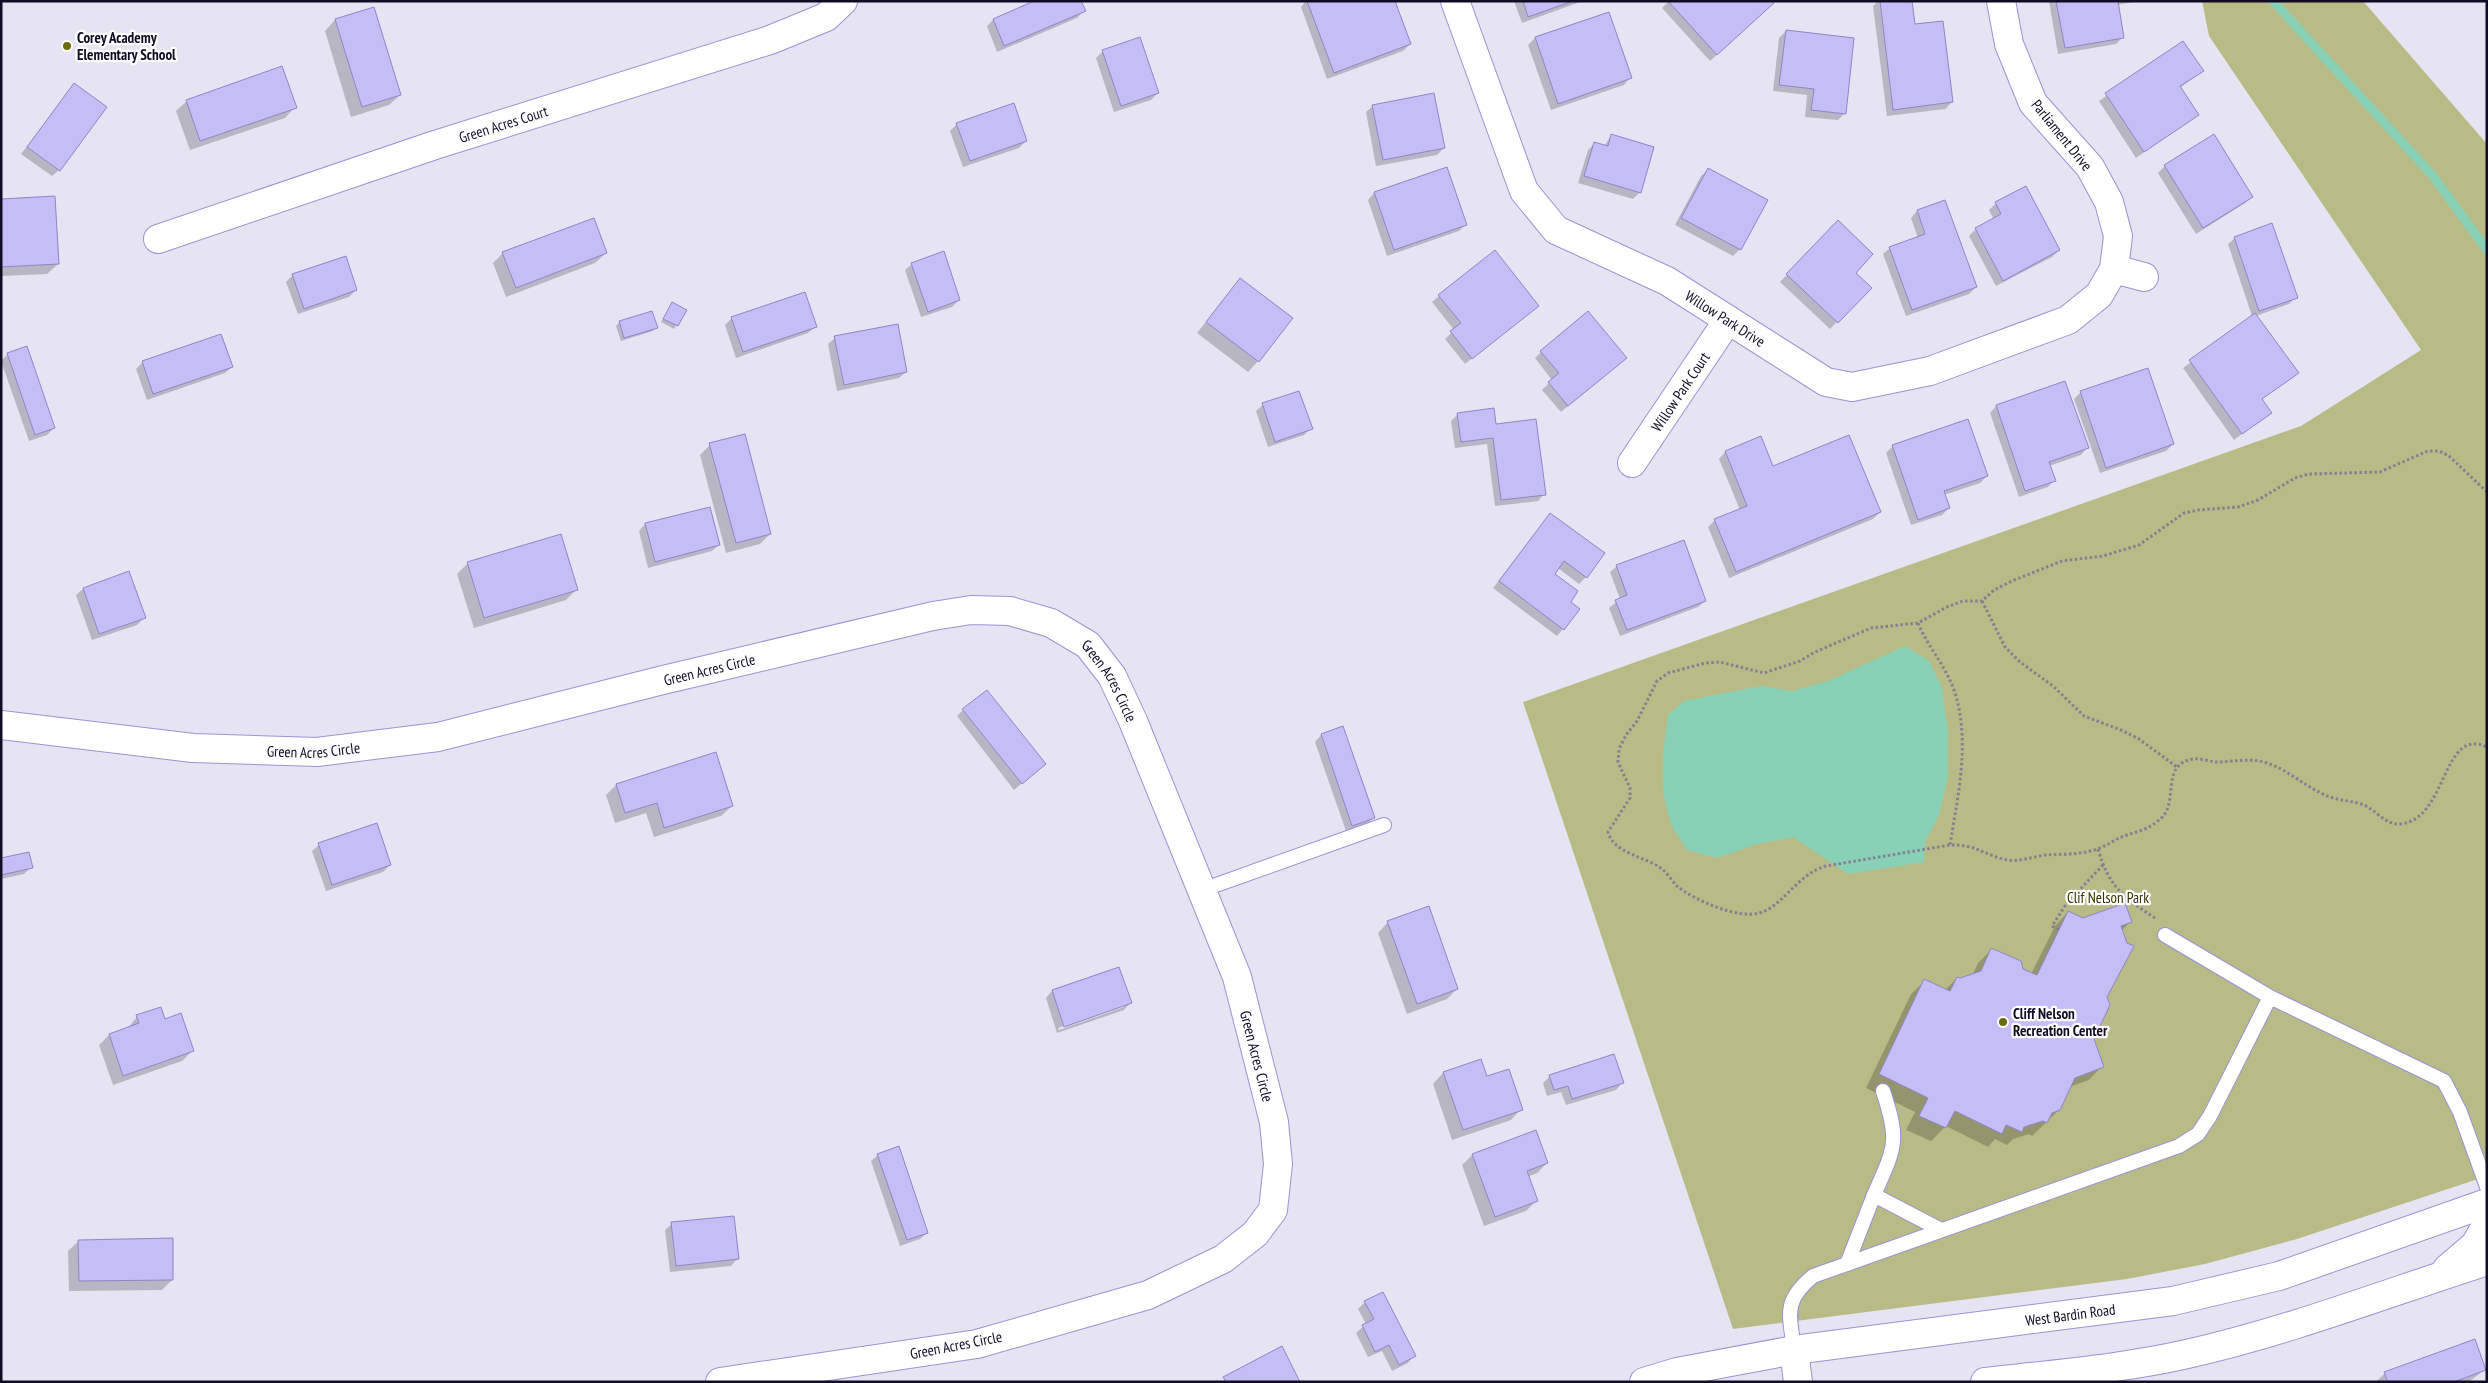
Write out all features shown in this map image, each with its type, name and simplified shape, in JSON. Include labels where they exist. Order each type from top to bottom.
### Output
[{"type":"street","name":"Green Acres Court","points":[[158,239],[435,145],[770,40],[826,17],[843,1]]},
{"type":"street","name":"Willow Park Drive","points":[[1455,1],[1524,191],[1556,230],[1667,281],[1826,382],[1852,387],[1930,371],[2068,320],[2099,295],[2114,269]]},
{"type":"street","name":"Parliament Drive","points":[[2001,1],[2009,44],[2033,102],[2090,167],[2109,202],[2118,236],[2114,269]]},
{"type":"street","points":[[2114,269],[2144,277]]},
{"type":"street","name":"Willow Park Court","points":[[1632,463],[1728,320]]},
{"type":"street","name":"Green Acres Circle","points":[[1,725],[193,748],[327,751],[438,738],[663,680],[933,616],[971,610],[1010,611],[1051,623],[1088,645],[1112,676],[1133,721],[1237,977],[1274,1122],[1278,1164],[1274,1210],[1255,1234],[1223,1259],[1148,1295],[986,1342],[720,1382]]},
{"type":"street","name":"West Bardin Road","points":[[1644,1382],[1677,1372],[1794,1350],[2173,1301],[2279,1276],[2487,1203]]},
{"type":"street","points":[[2438,1276],[2475,1245],[2487,1224]]},
{"type":"street","points":[[1985,1382],[2085,1370],[2186,1354],[2280,1330],[2487,1261]]},
{"type":"street","points":[[1794,1350],[1798,1382]]},
{"type":"lane","points":[[1202,890],[1384,825]]},
{"type":"lane","points":[[2165,935],[2270,996],[2444,1082],[2460,1112],[2487,1187]]},
{"type":"lane","points":[[1794,1350],[1789,1310],[1796,1290],[1813,1276],[2179,1146],[2198,1134],[2210,1116],[2270,996]]},
{"type":"lane","points":[[1847,1264],[1892,1154],[1895,1134],[1884,1091]]},
{"type":"lane","points":[[1874,1195],[1941,1230]]},
{"type":"path","points":[[2487,492],[2449,456],[2439,451],[2428,451],[2380,472],[2309,474],[2295,478],[2258,500],[2238,507],[2184,513],[2139,545],[2103,556],[2062,561],[1994,590],[1982,602],[1963,601],[1947,607],[1918,623],[1871,628],[1815,652],[1800,661],[1764,673],[1720,662],[1704,663],[1668,673],[1657,680],[1637,721],[1626,735],[1619,749],[1618,762],[1630,788],[1630,798],[1608,832],[1610,841],[1662,870],[1678,887],[1716,907],[1748,914],[1760,913],[1770,907],[1813,869],[1826,866],[1928,848],[1965,844],[2008,860],[2098,849],[2122,836],[2149,827],[2164,815],[2169,802],[2171,781],[2177,767],[2192,759],[2264,762],[2289,774],[2321,794],[2337,800],[2361,804],[2372,809],[2386,821],[2399,824],[2416,820],[2428,808],[2438,794],[2448,765],[2456,753],[2469,746],[2487,747]]},
{"type":"path","points":[[1982,602],[2005,647],[2020,662],[2053,686],[2084,716],[2122,730],[2139,739],[2177,767]]},
{"type":"path","points":[[1918,623],[1925,640],[1940,660],[1954,691],[1960,719],[1961,768],[1950,845]]},
{"type":"path","points":[[2098,849],[2102,865],[2119,894],[2158,920],[2165,935]]},
{"type":"path","points":[[2060,929],[2052,926],[2057,915],[2102,865]]},
{"type":"green space","name":"Clif Nelson Park","points":[[2202,1],[2363,1],[2487,144],[2487,1176],[2297,1239],[2205,1264],[2127,1279],[1733,1329],[1523,702],[2301,426],[2421,350],[2209,36]]},
{"type":"shaded area","points":[[1905,646],[1929,661],[1942,688],[1948,733],[1948,776],[1939,815],[1925,842],[1924,862],[1848,874],[1793,837],[1757,844],[1717,858],[1687,850],[1672,826],[1664,797],[1663,756],[1668,715],[1684,701],[1761,686],[1792,691],[1828,681]]},
{"type":"building","points":[[1034,1],[1081,1],[1086,11],[1004,46],[993,19]]},
{"type":"building","points":[[1307,1],[1395,1],[1411,44],[1334,73]]},
{"type":"building","points":[[1523,1],[1573,1],[1528,17]]},
{"type":"building","points":[[1668,1],[1772,1],[1774,3],[1717,55]]},
{"type":"building","points":[[1880,1],[1912,1],[1915,24],[1943,21],[1953,102],[1893,110]]},
{"type":"building","points":[[2056,1],[2118,1],[2124,38],[2065,48]]},
{"type":"building","points":[[374,7],[401,95],[362,107],[335,19]]},
{"type":"building","points":[[1609,12],[1632,78],[1558,104],[1535,37]]},
{"type":"building","points":[[1786,30],[1854,38],[1846,114],[1811,110],[1814,89],[1779,85]]},
{"type":"building","points":[[1140,37],[1159,93],[1121,106],[1102,50]]},
{"type":"building","points":[[2183,41],[2204,71],[2180,86],[2199,115],[2144,152],[2105,93]]},
{"type":"building","points":[[282,66],[297,108],[200,141],[186,100]]},
{"type":"building","points":[[74,83],[107,107],[60,171],[27,147]]},
{"type":"building","points":[[1434,93],[1445,148],[1383,160],[1372,105]]},
{"type":"building","points":[[1014,103],[1027,141],[970,161],[956,123]]},
{"type":"building","points":[[1611,134],[1654,147],[1641,193],[1584,176],[1594,142],[1608,146]]},
{"type":"building","points":[[2214,134],[2253,197],[2203,228],[2164,165]]},
{"type":"building","points":[[1447,167],[1467,225],[1394,250],[1374,192]]},
{"type":"building","points":[[1708,168],[1768,200],[1741,250],[1681,218]]},
{"type":"building","points":[[2026,186],[2060,250],[2003,281],[1975,228],[2001,214],[1995,202]]},
{"type":"building","points":[[55,196],[59,264],[1,267],[1,199]]},
{"type":"building","points":[[1945,200],[1977,287],[1912,310],[1889,247],[1925,234],[1917,210]]},
{"type":"building","points":[[594,218],[607,253],[516,288],[502,252]]},
{"type":"building","points":[[1838,220],[1873,254],[1856,273],[1872,288],[1838,323],[1786,274]]},
{"type":"building","points":[[2272,223],[2298,298],[2259,311],[2234,237]]},
{"type":"building","points":[[1495,250],[1539,306],[1472,359],[1450,331],[1461,323],[1438,295]]},
{"type":"building","points":[[944,251],[960,300],[928,312],[911,263]]},
{"type":"building","points":[[346,256],[357,290],[304,309],[292,274]]},
{"type":"building","points":[[1240,278],[1293,318],[1259,362],[1206,322]]},
{"type":"building","points":[[805,292],[817,327],[743,352],[731,317]]},
{"type":"building","points":[[672,302],[687,310],[678,326],[663,319]]},
{"type":"building","points":[[652,311],[658,328],[624,338],[619,321]]},
{"type":"building","points":[[1588,311],[1627,358],[1568,406],[1548,382],[1559,373],[1540,351]]},
{"type":"building","points":[[2255,313],[2299,373],[2262,399],[2272,413],[2242,434],[2189,360]]},
{"type":"building","points":[[898,324],[907,372],[844,385],[834,336]]},
{"type":"building","points":[[221,334],[233,367],[153,394],[142,361]]},
{"type":"building","points":[[27,346],[55,428],[35,435],[7,353]]},
{"type":"building","points":[[2148,368],[2174,444],[2106,468],[2080,391]]},
{"type":"building","points":[[2065,381],[2089,448],[2049,462],[2056,481],[2025,491],[1996,405]]},
{"type":"building","points":[[1299,391],[1313,429],[1275,442],[1262,403]]},
{"type":"building","points":[[1494,408],[1496,424],[1536,419],[1546,495],[1501,500],[1493,438],[1461,442],[1457,413]]},
{"type":"building","points":[[1968,419],[1988,476],[1944,491],[1950,508],[1918,520],[1892,445]]},
{"type":"building","points":[[745,434],[771,534],[736,543],[709,443]]},
{"type":"building","points":[[1849,435],[1881,512],[1736,572],[1714,519],[1747,506],[1725,451],[1761,436],[1773,466]]},
{"type":"building","points":[[710,507],[720,545],[655,562],[645,523]]},
{"type":"building","points":[[1550,513],[1605,553],[1587,578],[1564,561],[1555,574],[1578,591],[1571,602],[1580,609],[1564,630],[1499,581]]},
{"type":"building","points":[[561,534],[578,590],[484,618],[467,562]]},
{"type":"building","points":[[1684,540],[1706,601],[1627,630],[1615,600],[1627,595],[1616,565]]},
{"type":"building","points":[[129,571],[146,618],[99,634],[83,588]]},
{"type":"building","points":[[987,690],[1046,764],[1022,784],[962,709]]},
{"type":"building","points":[[1343,726],[1375,818],[1352,826],[1321,734]]},
{"type":"building","points":[[716,752],[733,806],[664,828],[657,803],[625,813],[616,784]]},
{"type":"building","points":[[377,823],[391,865],[332,885],[318,843]]},
{"type":"building","points":[[29,852],[33,868],[1,875],[1,858]]},
{"type":"building","name":"Cliff Nelson Recreation Center","points":[[2125,903],[2132,922],[2121,926],[2127,943],[2134,946],[2107,997],[2110,1005],[2094,1039],[2104,1067],[2075,1078],[2060,1110],[2052,1113],[2047,1123],[2043,1121],[2024,1127],[2022,1132],[2006,1125],[2002,1134],[1955,1111],[1946,1128],[1919,1116],[1928,1098],[1879,1074],[1924,979],[1950,991],[1957,977],[1960,978],[1981,971],[1991,948],[2021,961],[2023,969],[2037,975],[2068,911],[2083,918]]},
{"type":"building","points":[[1429,906],[1458,989],[1417,1004],[1387,921]]},
{"type":"building","points":[[1119,967],[1132,1003],[1064,1027],[1052,990]]},
{"type":"building","points":[[161,1007],[165,1019],[181,1013],[194,1051],[123,1076],[109,1034],[139,1023],[136,1015]]},
{"type":"building","points":[[1614,1054],[1624,1083],[1572,1099],[1568,1086],[1554,1090],[1549,1075]]},
{"type":"building","points":[[1481,1059],[1487,1076],[1509,1069],[1523,1110],[1463,1130],[1443,1072]]},
{"type":"building","points":[[1536,1130],[1548,1163],[1527,1171],[1538,1201],[1495,1217],[1472,1154]]},
{"type":"building","points":[[899,1146],[928,1233],[907,1240],[877,1154]]},
{"type":"building","points":[[734,1216],[739,1259],[676,1266],[671,1222]]},
{"type":"building","points":[[173,1238],[173,1280],[79,1281],[78,1240]]},
{"type":"building","points":[[1383,1292],[1416,1356],[1399,1365],[1389,1345],[1375,1352],[1362,1325],[1374,1319],[1364,1301]]},
{"type":"building","points":[[2475,1339],[2486,1370],[2454,1382],[2388,1382],[2384,1372]]},
{"type":"building","points":[[1282,1346],[1300,1382],[1226,1382],[1223,1377]]},
{"type":"waterway","points":[[2273,1],[2433,176],[2487,250]]},
{"type":"place","name":"Corey Academy Elementary School","points":[[67,46]]},
{"type":"place","name":"Cliff Nelson Recreation Center","points":[[2003,1022]]}]
